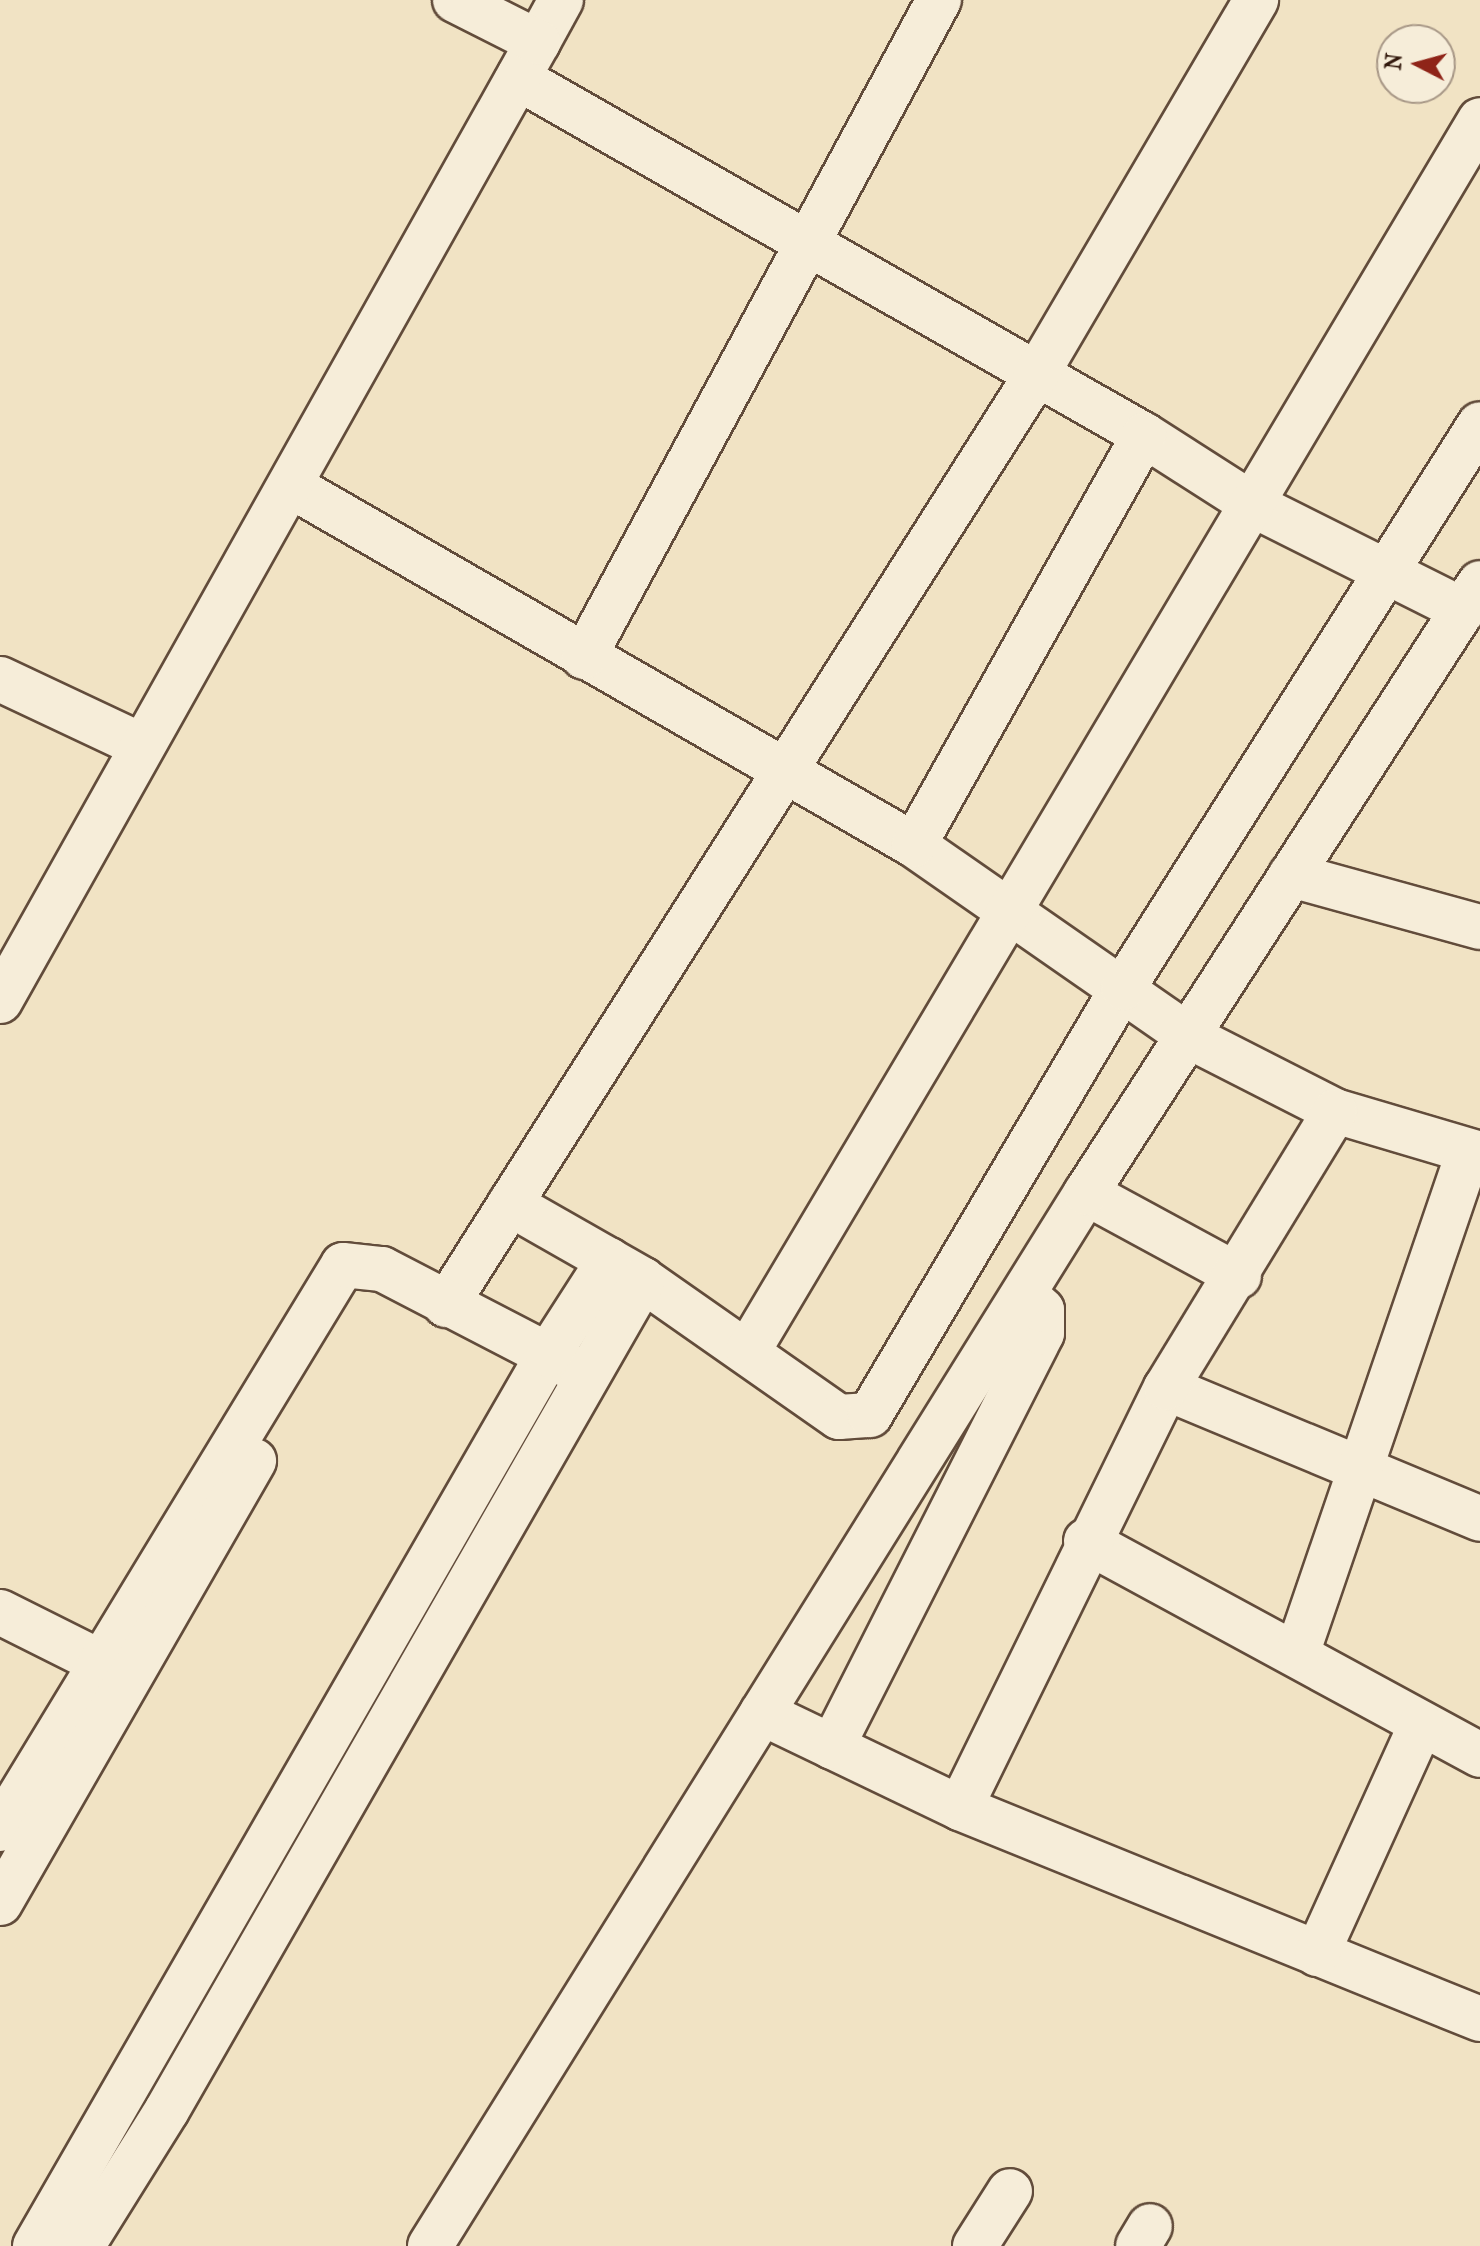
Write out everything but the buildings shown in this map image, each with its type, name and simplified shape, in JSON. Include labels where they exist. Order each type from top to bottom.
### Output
[{"type":"street","points":[[430,2246],[762,1713],[1027,1296],[1086,1193],[1190,1037],[1472,597],[1389,574],[1255,506],[1144,435],[805,247],[528,60],[455,0]]},
{"type":"street","points":[[0,1001],[140,745],[291,486],[561,0]]},
{"type":"street","points":[[584,657],[939,0]]},
{"type":"street","points":[[446,1305],[1035,377],[1256,0]]},
{"type":"street","points":[[748,1351],[1255,506],[1480,120]]},
{"type":"street","points":[[510,1204],[626,1270],[748,1351],[839,1417],[870,1415],[1123,988],[1389,574],[1480,424]]},
{"type":"street","points":[[914,845],[1144,435]]},
{"type":"street","points":[[291,486],[914,845],[1014,910],[1190,1037],[1335,1111],[1475,1152],[1298,1651]]},
{"type":"street","points":[[0,679],[140,745]]},
{"type":"street","points":[[1291,875],[1480,927]]},
{"type":"street","points":[[960,1808],[1086,1541],[1166,1388],[1239,1276],[1335,1111]]},
{"type":"street","points":[[1086,1193],[1239,1276]]},
{"type":"street","points":[[0,1829],[98,1661],[337,1273],[353,1261],[382,1269],[446,1305],[589,1376]]},
{"type":"street","points":[[0,1903],[352,1289],[382,1269]]},
{"type":"street","points":[[35,2246],[548,1355],[626,1270]]},
{"type":"street","points":[[82,2246],[589,1376],[626,1270]]},
{"type":"street","points":[[832,1747],[1042,1333],[1042,1310],[1027,1296]]},
{"type":"street","points":[[1166,1388],[1362,1474],[1480,1519]]},
{"type":"street","points":[[1086,1541],[1298,1651],[1421,1725],[1480,1755]]},
{"type":"street","points":[[0,1612],[98,1661]]},
{"type":"street","points":[[762,1713],[960,1808],[1480,2019]]},
{"type":"street","points":[[1317,1954],[1421,1725]]},
{"type":"street","points":[[975,2246],[1010,2191]]}]
